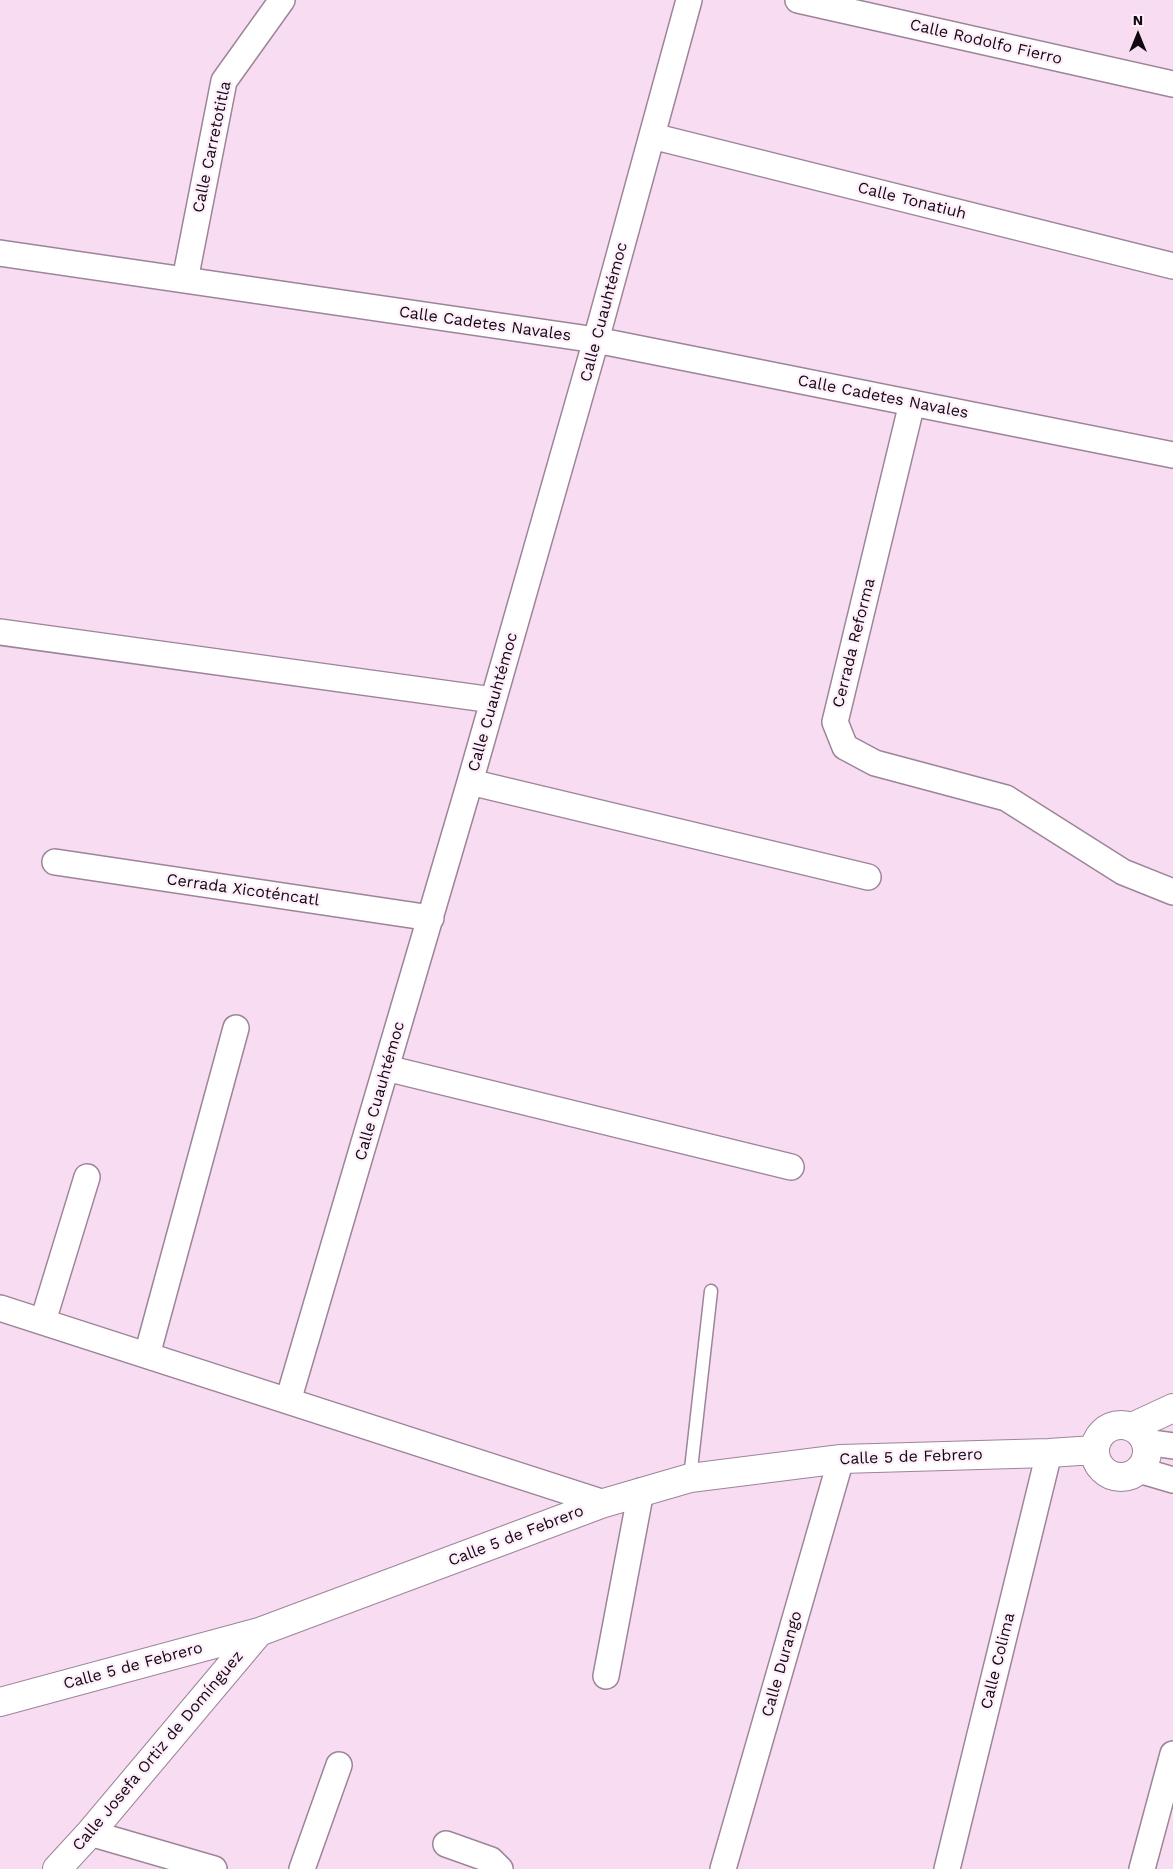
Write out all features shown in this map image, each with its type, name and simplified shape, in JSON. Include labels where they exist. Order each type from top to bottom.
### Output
[{"type":"main road","points":[[1139,1434],[1173,1408]]},
{"type":"main road","points":[[1122,1424],[1139,1434],[1148,1452],[1145,1462],[1139,1470],[1130,1476],[1120,1478],[1109,1475],[1101,1468],[1096,1460],[1094,1450],[1096,1439],[1102,1431],[1122,1424]]},
{"type":"main road","name":"Calle 5 de Febrero","points":[[0,1702],[259,1632],[604,1503],[690,1478],[841,1458],[1049,1453],[1094,1450]]},
{"type":"main road","name":"Calle Josefa Ortiz de Domínguez","points":[[57,1869],[90,1833],[259,1632]]},
{"type":"street","name":"Calle Carretotitla","points":[[185,280],[224,81],[282,0]]},
{"type":"street","name":"Calle Cuauhtémoc","points":[[288,1401],[494,700],[596,340],[689,0]]},
{"type":"street","name":"Calle Rodolfo Fierro","points":[[798,0],[1173,84]]},
{"type":"street","name":"Calle Tonatiuh","points":[[652,136],[1173,266]]},
{"type":"street","name":"Calle Cadetes Navales","points":[[0,253],[596,340],[1173,454]]},
{"type":"street","name":"Cerrada Reforma","points":[[912,403],[835,722],[845,747],[875,763],[1006,798],[1123,872],[1173,892]]},
{"type":"street","points":[[0,632],[494,700]]},
{"type":"street","points":[[470,782],[868,877]]},
{"type":"street","name":"Cerrada Xicoténcatl","points":[[55,862],[431,918]]},
{"type":"street","points":[[147,1355],[236,1028]]},
{"type":"street","points":[[386,1068],[791,1167]]},
{"type":"street","points":[[43,1321],[87,1177]]},
{"type":"street","points":[[0,1308],[604,1503]]},
{"type":"street","points":[[1139,1434],[1173,1446]]},
{"type":"street","name":"Calle Colima","points":[[947,1869],[1049,1453]]},
{"type":"street","name":"Calle Durango","points":[[723,1869],[841,1458]]},
{"type":"street","points":[[1139,1470],[1173,1480]]},
{"type":"street","points":[[606,1676],[641,1491]]},
{"type":"street","points":[[1142,1869],[1173,1754]]},
{"type":"street","points":[[302,1869],[339,1765]]},
{"type":"street","points":[[90,1833],[214,1869]]},
{"type":"street","points":[[446,1844],[491,1860],[500,1869]]},
{"type":"lane","points":[[690,1478],[711,1290]]}]
